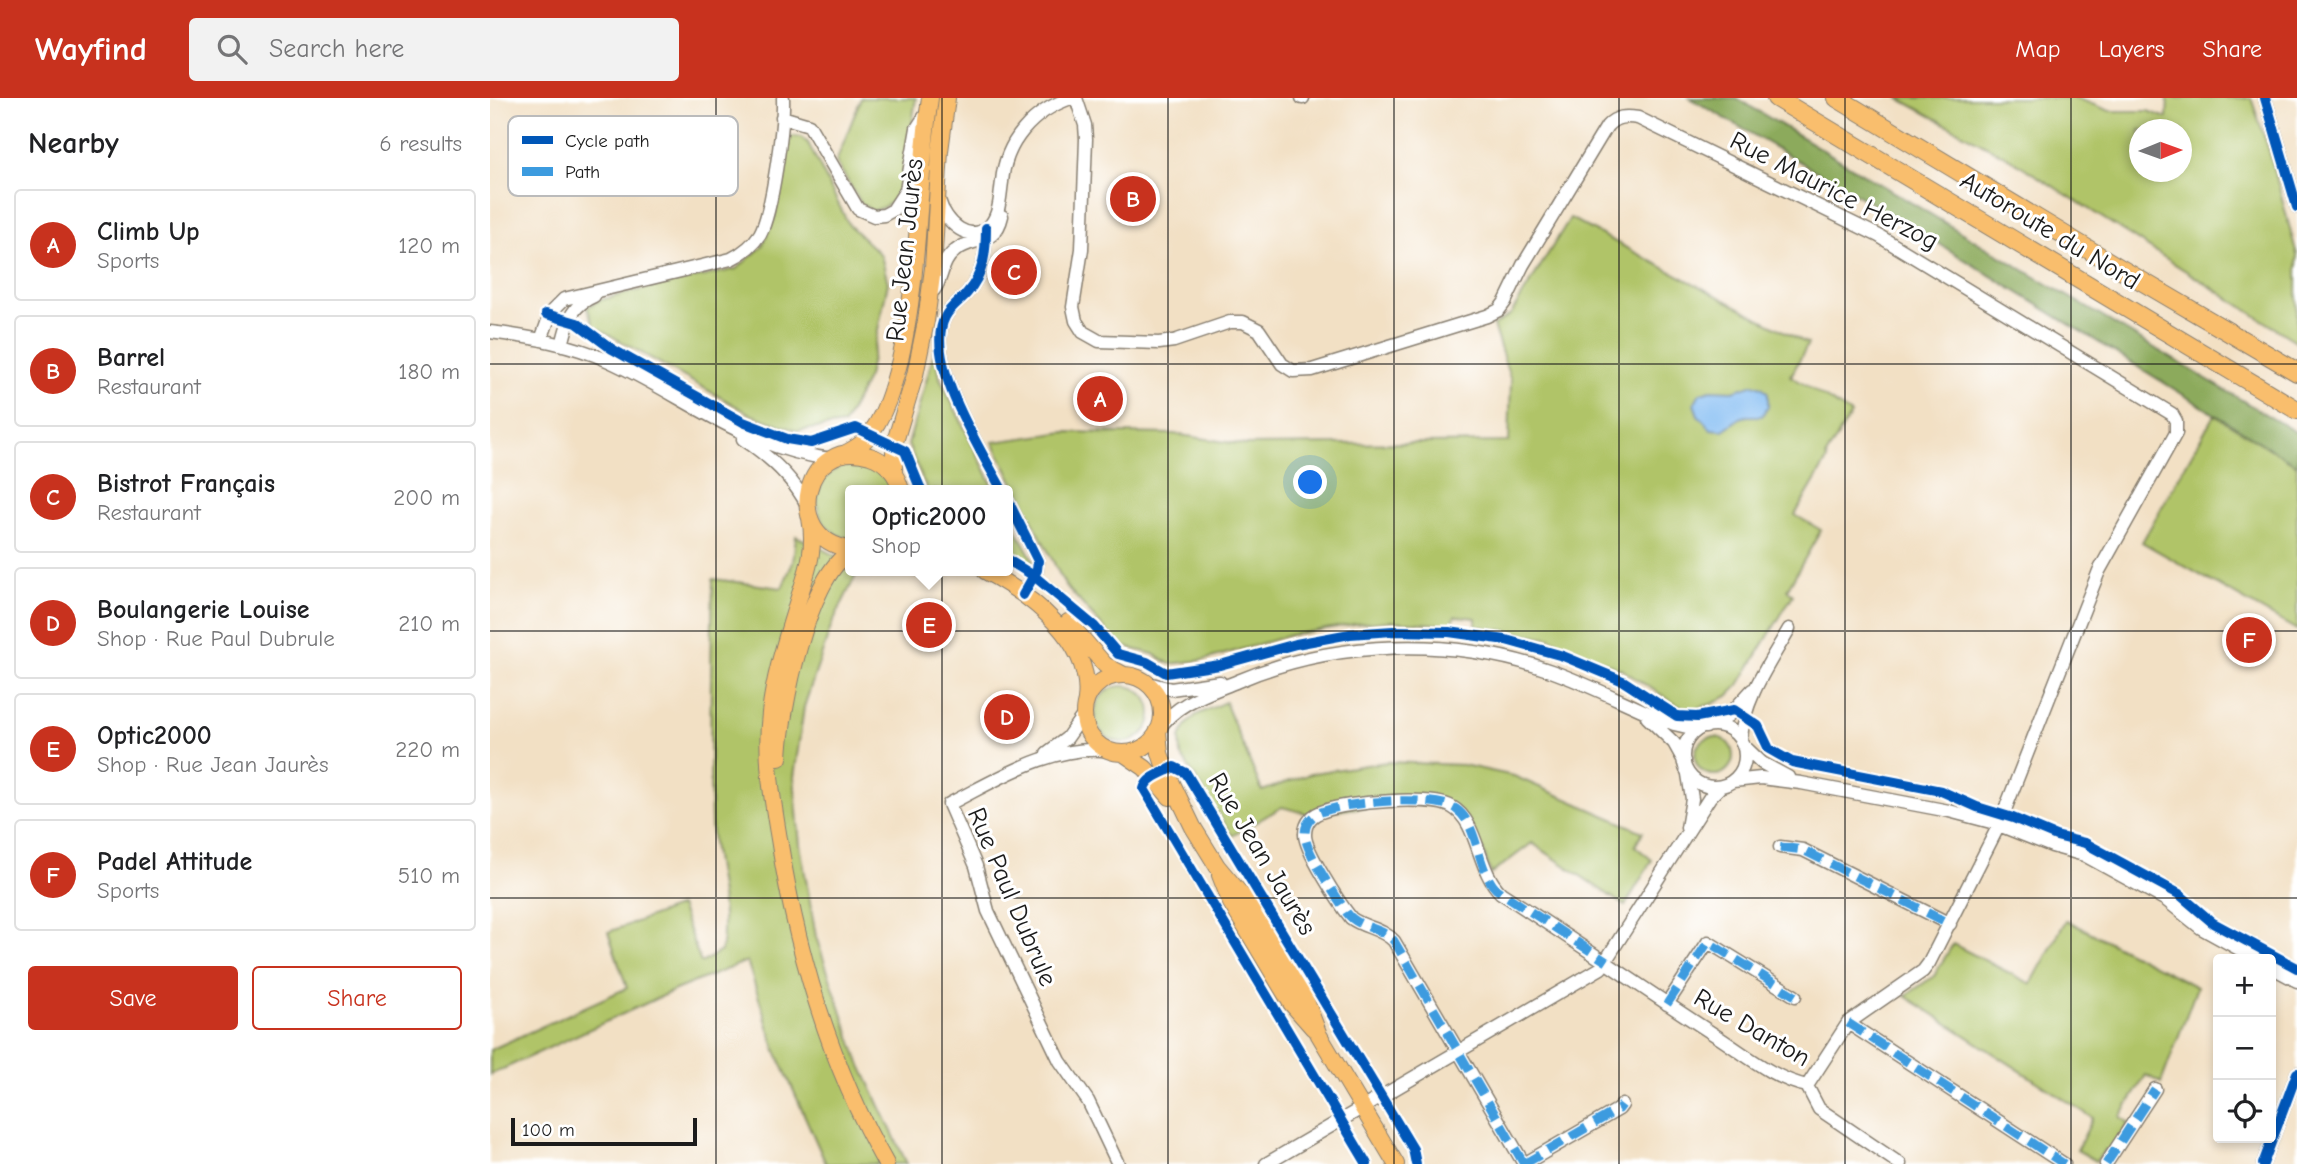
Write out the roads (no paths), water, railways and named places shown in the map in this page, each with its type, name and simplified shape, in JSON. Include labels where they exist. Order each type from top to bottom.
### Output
[{"type":"highway","name":"Autoroute du Nord","points":[[1776,98],[2297,410]]},
{"type":"highway","name":"Autoroute du Nord","points":[[1837,98],[2297,372]]},
{"type":"main road","name":"Rue Jean Jaurès","points":[[899,485],[894,445],[915,375],[930,295],[937,189],[947,98]]},
{"type":"main road","name":"Rue Jean Jaurès","points":[[780,848],[770,774],[770,714],[784,648],[812,556],[813,534],[808,512],[811,481],[818,470],[860,445],[874,428],[887,403],[898,367],[914,279],[929,104]]},
{"type":"main road","points":[[838,457],[857,453],[870,456],[886,465],[899,485]]},
{"type":"main road","points":[[808,512],[819,533],[828,541],[845,549]]},
{"type":"main road","points":[[845,556],[833,568],[817,598],[791,680],[779,742],[780,848],[794,922],[814,999],[845,1081],[886,1164]]},
{"type":"main road","points":[[995,576],[1026,591],[1060,615],[1105,665],[1144,682],[1156,694],[1161,720],[1158,730],[1144,747],[1117,752],[1094,739],[1086,725],[1087,679],[1078,653],[1063,632],[1026,591],[1012,576]]},
{"type":"main road","points":[[1085,708],[1098,684],[1124,675]]},
{"type":"main road","name":"Rue Jean Jaurès","points":[[1158,730],[1160,753],[1166,771],[1193,827],[1217,866],[1243,897],[1306,1001],[1320,1035],[1396,1164]]},
{"type":"main road","name":"Rue Jean Jaurès","points":[[1117,752],[1145,768],[1193,827]]},
{"type":"street","points":[[541,340],[551,312],[564,299],[731,259],[750,246],[758,237],[768,212],[783,98]]},
{"type":"street","points":[[999,485],[948,383],[940,336],[946,316],[971,288],[984,264],[986,233],[994,219],[1001,195],[1005,162],[1018,136],[1038,115],[1071,98]]},
{"type":"street","name":"Rue Maurice Herzog","points":[[1076,98],[1085,125],[1086,139],[1082,249],[1074,313],[1083,332],[1099,341],[1167,342],[1230,322],[1243,322],[1259,330],[1282,364],[1293,371],[1306,371],[1492,314],[1506,302],[1523,265],[1607,126],[1616,118],[1629,117],[1638,118],[1880,236],[2172,414],[2176,421],[2176,433],[2099,570],[1999,825],[1950,924],[1927,967],[1848,1023]]},
{"type":"street","points":[[2264,98],[2297,207]]},
{"type":"street","points":[[782,117],[809,125],[849,198],[858,209],[874,216],[893,210],[906,190],[917,128],[929,104]]},
{"type":"street","points":[[937,189],[941,206],[950,223],[965,231],[986,233]]},
{"type":"street","points":[[930,295],[952,253],[986,233]]},
{"type":"street","points":[[562,345],[572,310],[582,301],[609,290]]},
{"type":"street","points":[[490,332],[562,345],[608,361],[705,414],[779,448],[803,455],[838,457]]},
{"type":"street","points":[[705,414],[767,457],[795,485],[808,512]]},
{"type":"street","points":[[1013,511],[1038,561],[1037,570],[1026,591]]},
{"type":"street","points":[[1733,781],[1741,773],[1745,762],[1742,743],[1745,718],[1757,685],[1789,629]]},
{"type":"street","points":[[1144,682],[1162,688],[1180,688],[1251,675],[1329,655],[1385,648],[1433,649],[1492,655],[1576,679],[1681,726],[1728,729],[1762,763],[1801,783]]},
{"type":"street","points":[[1158,730],[1177,708],[1251,675]]},
{"type":"street","points":[[1685,835],[1692,799],[1684,750],[1688,740],[1696,732],[1729,715],[1757,685]]},
{"type":"street","points":[[1629,704],[1667,735],[1677,747],[1695,780],[1704,786],[1720,787]]},
{"type":"street","name":"Rue Paul Dubrule","points":[[1085,708],[1066,739],[1034,762],[949,804],[976,866],[988,911],[1060,1061],[1088,1101],[1118,1164]]},
{"type":"street","name":"Rue Paul Dubrule","points":[[1034,762],[1076,750],[1117,752]]},
{"type":"street","points":[[1266,1164],[1595,973],[1606,962],[1710,797],[1720,787],[1733,781],[1754,778],[1801,783],[1958,813],[1999,825],[2052,846],[2084,855],[2166,900],[2201,928],[2248,954]]},
{"type":"street","name":"Rue Danton","points":[[1459,1052],[1394,941],[1384,933],[1354,922],[1347,913],[1305,842],[1307,823],[1316,815],[1333,809],[1380,802],[1435,802],[1454,808],[1467,822],[1486,873],[1496,889],[1781,1077],[1807,1086],[1819,1110],[1900,1164]]},
{"type":"street","points":[[1780,847],[1803,850],[1950,924]]},
{"type":"street","points":[[1667,1004],[1708,942],[1795,996]]},
{"type":"street","points":[[2276,970],[2297,981]]},
{"type":"street","points":[[1807,1086],[1848,1023],[2064,1164]]},
{"type":"street","points":[[1459,1052],[1524,1164],[1622,1105]]},
{"type":"street","points":[[2263,1164],[2297,1073]]},
{"type":"street","points":[[2106,1164],[2155,1089]]},
{"type":"water","points":[[1754,384],[1768,393],[1768,407],[1762,416],[1740,418],[1723,430],[1711,429],[1698,415],[1694,404],[1700,393],[1711,390],[1733,391]]},
{"type":"place","name":"Barrel","points":[[1133,199]]},
{"type":"place","name":"Bistrot Français","points":[[1014,272]]},
{"type":"place","name":"Climb Up","points":[[1100,399]]},
{"type":"place","name":"Optic2000","points":[[929,625]]},
{"type":"place","name":"Padel Attitude","points":[[2249,640]]},
{"type":"place","name":"Boulangerie Louise","points":[[1007,717]]}]
